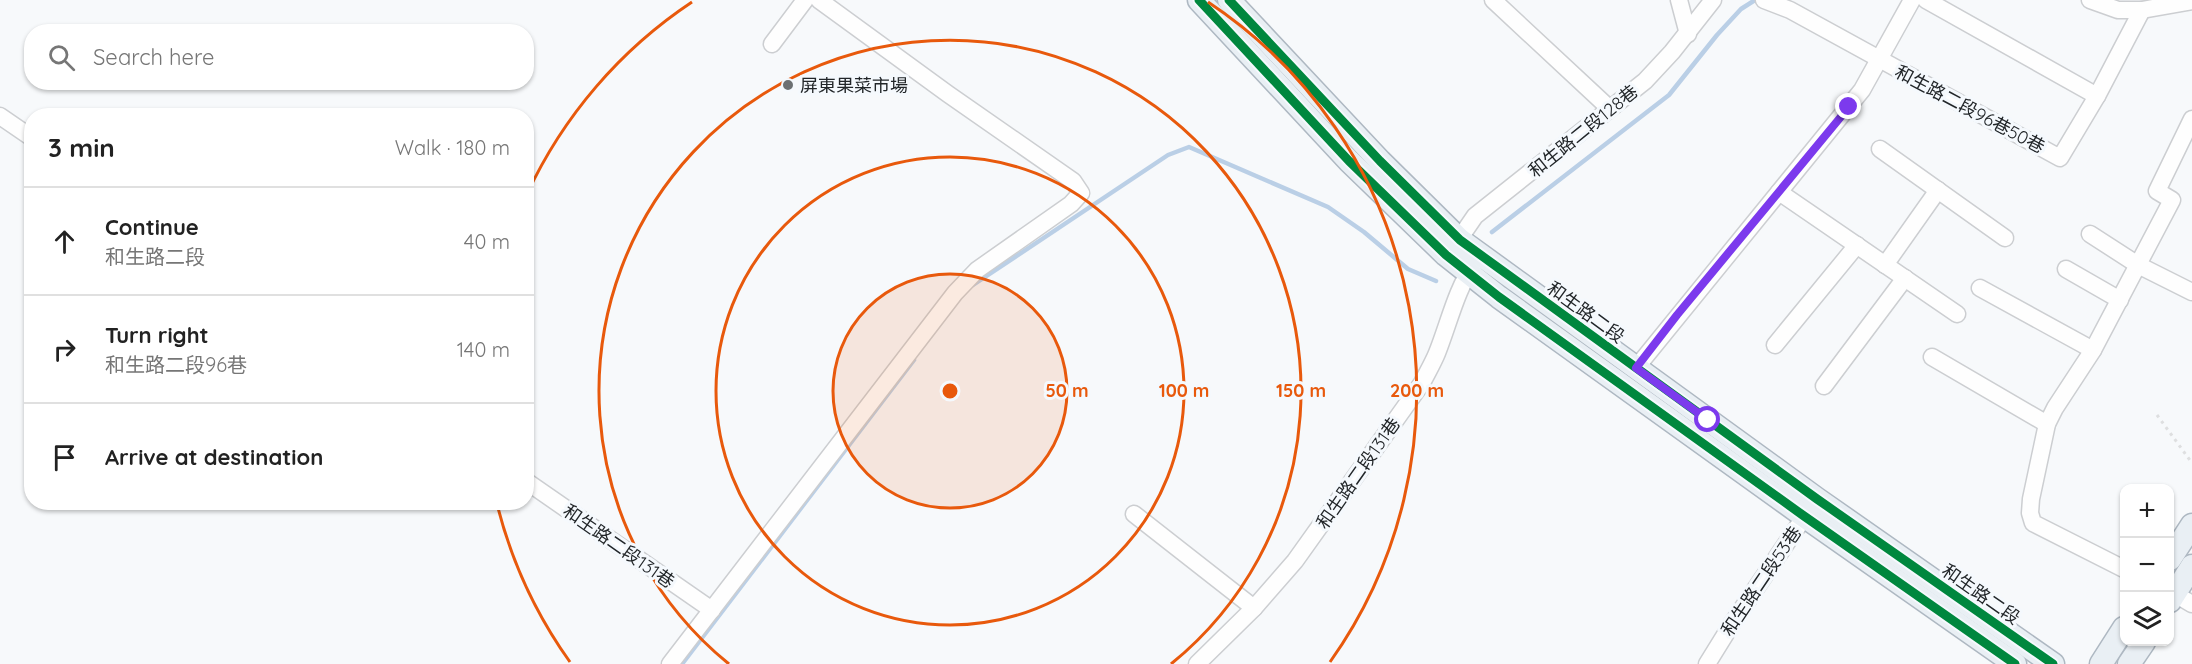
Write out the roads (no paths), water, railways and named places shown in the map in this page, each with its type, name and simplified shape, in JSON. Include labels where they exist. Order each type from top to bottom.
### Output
[{"type":"main road","name":"和生路二段","points":[[1199,0],[1349,161],[1453,248],[1810,507],[2053,664]]},
{"type":"main road","name":"和生路二段","points":[[1229,0],[1380,161],[1453,248]]},
{"type":"main road","name":"和生路二段","points":[[1474,264],[1636,368],[1810,507],[2014,664]]},
{"type":"main road","points":[[2174,552],[2192,525]]},
{"type":"main road","points":[[2176,597],[2192,566]]},
{"type":"main road","points":[[2101,664],[2120,634]]},
{"type":"main road","points":[[2129,664],[2141,646]]},
{"type":"street","points":[[772,44],[805,0]]},
{"type":"street","points":[[670,664],[955,293],[977,270],[1071,204],[1081,193],[1073,181],[819,0]]},
{"type":"street","points":[[1494,0],[1609,108]]},
{"type":"street","points":[[1679,0],[1688,34]]},
{"type":"street","name":"和生路二段128巷","points":[[1453,248],[1475,216],[1645,81],[1688,34],[1713,0]]},
{"type":"street","points":[[1765,0],[1790,10],[1879,60]]},
{"type":"street","points":[[1636,368],[1862,90],[1912,0]]},
{"type":"street","points":[[1926,0],[2097,96],[2142,10]]},
{"type":"street","points":[[2090,0],[2118,10],[2142,10],[2192,1]]},
{"type":"street","name":"和生路二段96巷50巷","points":[[1879,60],[2060,158],[2097,96]]},
{"type":"street","points":[[0,116],[24,132]]},
{"type":"street","points":[[2120,567],[2033,523],[2030,513],[2031,498],[2047,424],[2093,350],[2172,200],[2157,191],[2192,119]]},
{"type":"street","points":[[1880,149],[2006,238]]},
{"type":"street","points":[[1885,265],[1938,190]]},
{"type":"street","points":[[1779,192],[1957,314]]},
{"type":"street","points":[[2090,234],[2138,265],[2192,292]]},
{"type":"street","points":[[1775,345],[1857,245]]},
{"type":"street","name":"和生路二段131巷","points":[[1197,664],[1254,608],[1295,561],[1422,383],[1437,354],[1452,310],[1474,264]]},
{"type":"street","points":[[2066,269],[2120,300]]},
{"type":"street","points":[[1824,386],[1905,278]]},
{"type":"street","points":[[1980,288],[2093,350]]},
{"type":"street","points":[[1932,357],[2047,424]]},
{"type":"street","name":"和生路二段131巷","points":[[534,487],[712,610]]},
{"type":"street","name":"和生路二段53巷","points":[[1707,664],[1810,507]]},
{"type":"street","points":[[1134,514],[1254,608]]},
{"type":"waterway","points":[[1492,232],[1669,95],[1717,35],[1741,9],[1755,0]]},
{"type":"waterway","points":[[973,285],[1168,155],[1189,147],[1328,207],[1364,232],[1408,269],[1436,281]]},
{"type":"waterway","points":[[682,664],[914,360]]},
{"type":"place","name":"屏東果菜市場","points":[[788,85]]}]
